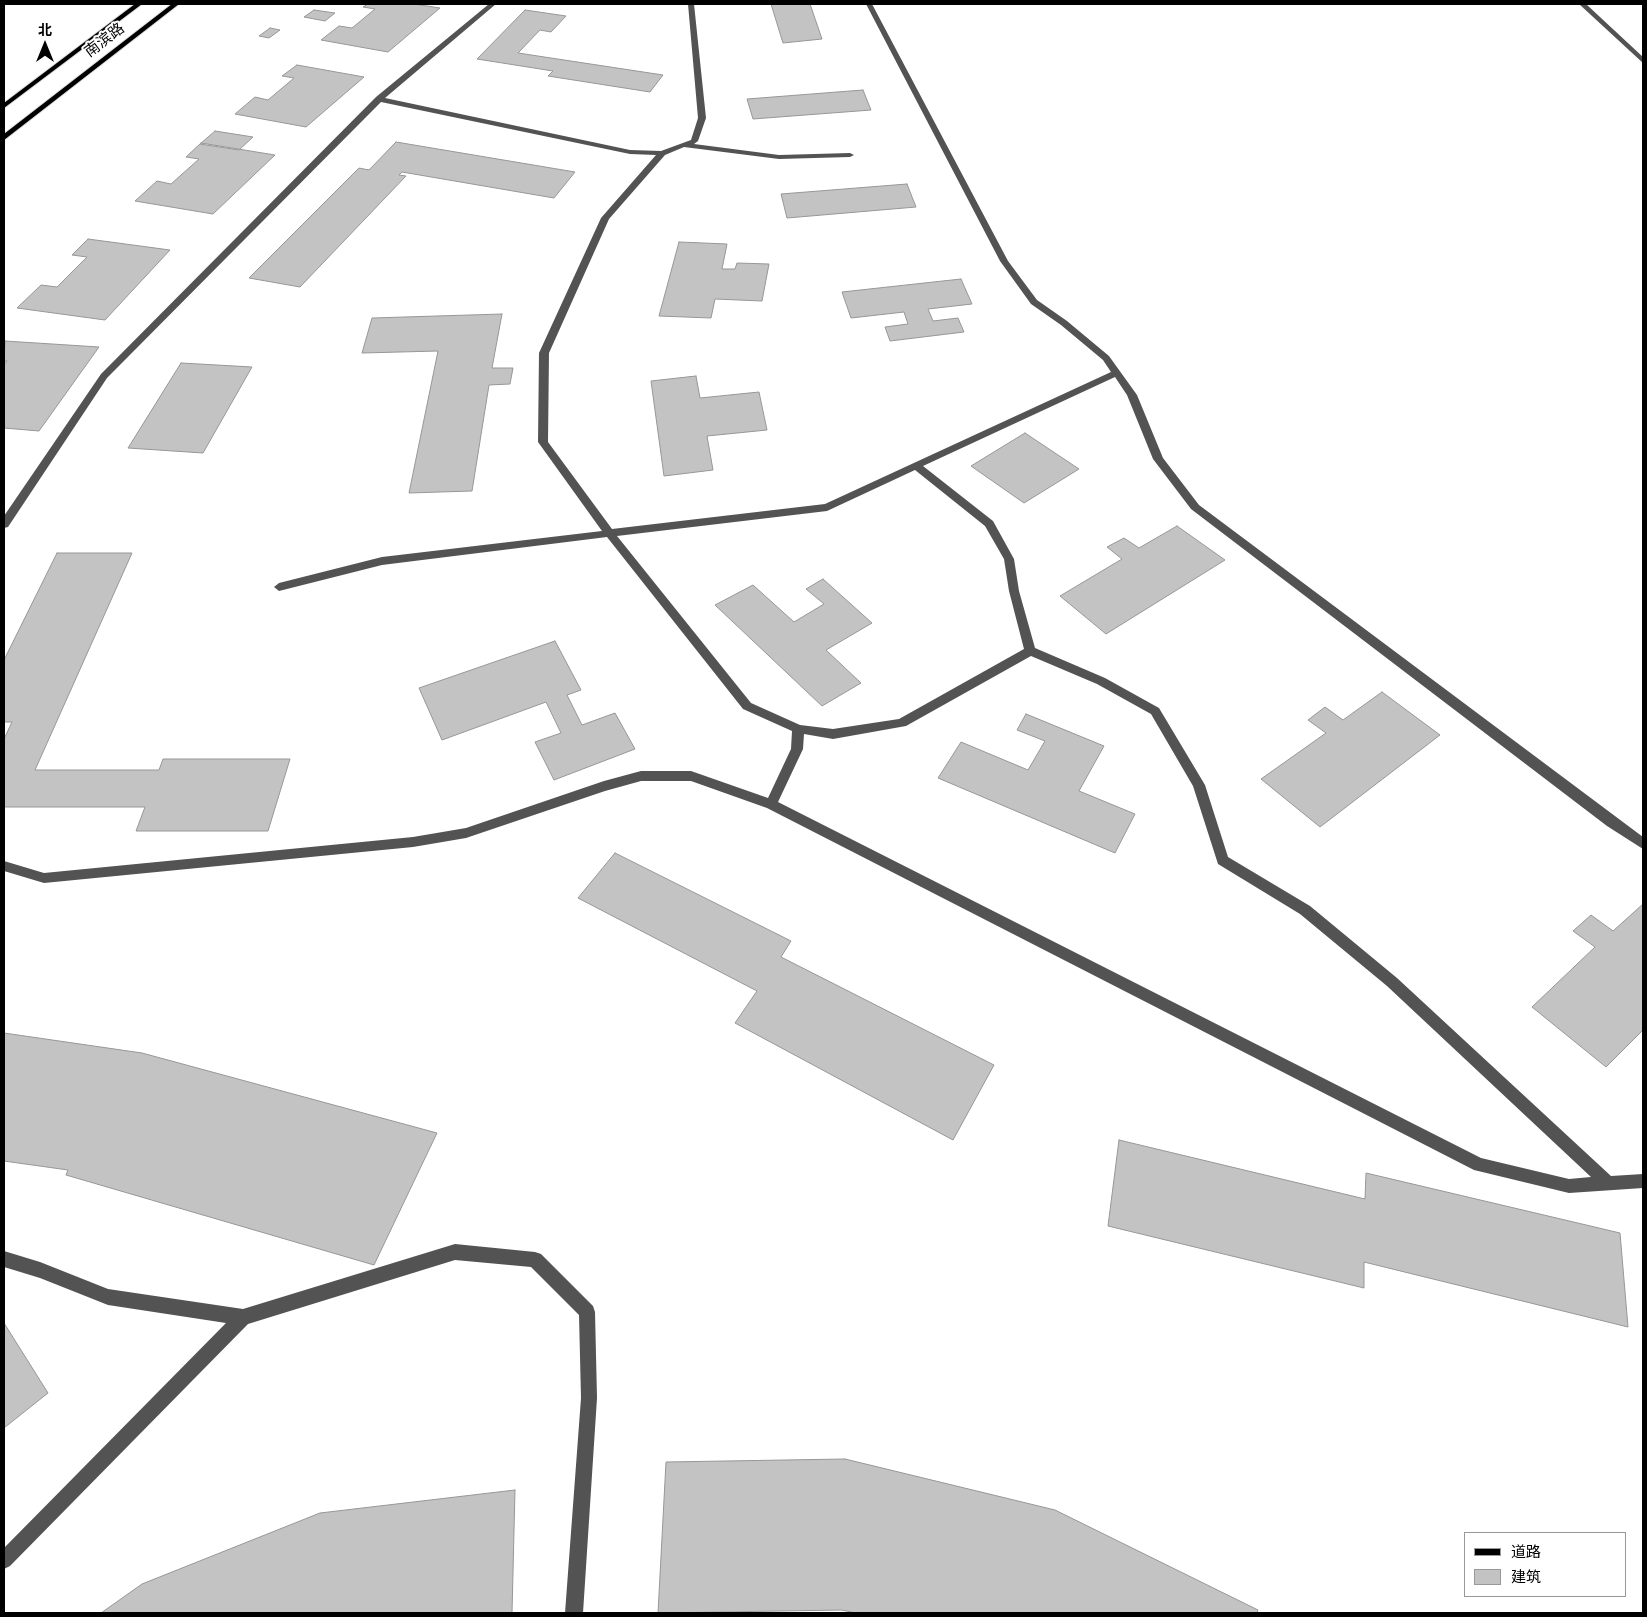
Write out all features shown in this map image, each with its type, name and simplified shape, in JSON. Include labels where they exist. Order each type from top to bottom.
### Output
[{"type":"main road","name":"南滨路","points":[[4,106],[139,4]]},
{"type":"main road","name":"南滨路","points":[[4,138],[176,4]]},
{"type":"street","points":[[4,524],[104,376],[379,99],[493,4]]},
{"type":"street","points":[[379,99],[630,152],[662,153],[694,141],[702,118],[691,4]]},
{"type":"street","points":[[869,4],[1004,261],[1034,302],[1064,323],[1106,358],[1132,395],[1158,459],[1195,508],[1611,822],[1643,844]]},
{"type":"street","points":[[1582,4],[1643,60]]},
{"type":"street","points":[[684,145],[779,157],[850,155]]},
{"type":"street","points":[[662,153],[605,218],[544,353],[543,442],[609,534],[746,706],[798,729],[833,734],[902,723],[1030,651]]},
{"type":"street","points":[[279,587],[382,561],[827,507],[1116,372]]},
{"type":"street","points":[[916,466],[989,524],[1009,559],[1014,591],[1030,651]]},
{"type":"street","points":[[1030,651],[1100,681],[1155,711],[1199,785],[1223,860],[1304,910],[1392,982],[1608,1183]]},
{"type":"street","points":[[771,804],[797,749],[798,729]]},
{"type":"street","points":[[4,866],[44,878],[413,842],[466,833],[604,786],[641,776],[691,776],[771,804],[1479,1165],[1569,1186],[1643,1181]]},
{"type":"street","points":[[4,1259],[40,1270],[108,1297],[243,1317],[455,1252],[535,1260],[587,1312],[589,1398],[574,1613]]},
{"type":"street","points":[[4,1560],[243,1317]]},
{"type":"building","points":[[368,4],[414,4],[440,8],[388,52],[321,40],[339,26],[352,28],[375,9],[363,7]]},
{"type":"building","points":[[771,4],[810,4],[822,39],[783,43]]},
{"type":"building","points":[[314,10],[335,13],[325,21],[304,17]]},
{"type":"building","points":[[525,10],[566,16],[551,32],[540,30],[518,53],[663,75],[650,92],[548,76],[553,71],[477,59]]},
{"type":"building","points":[[270,28],[280,30],[269,38],[259,36]]},
{"type":"building","points":[[297,65],[364,77],[306,127],[235,114],[255,97],[268,100],[294,78],[282,76]]},
{"type":"building","points":[[863,90],[871,110],[753,119],[747,99]]},
{"type":"building","points":[[215,131],[253,137],[239,150],[200,144]]},
{"type":"building","points":[[396,142],[575,172],[554,198],[402,172],[399,175],[406,176],[300,287],[249,278],[359,168],[369,170]]},
{"type":"building","points":[[201,143],[275,155],[213,214],[135,201],[157,181],[171,184],[199,159],[186,157]]},
{"type":"building","points":[[907,184],[916,207],[787,218],[781,194]]},
{"type":"building","points":[[88,239],[170,250],[105,320],[17,308],[41,285],[57,287],[87,257],[72,255]]},
{"type":"building","points":[[679,242],[727,244],[722,269],[735,269],[737,263],[769,264],[762,301],[715,299],[711,318],[659,316]]},
{"type":"building","points":[[961,279],[972,304],[928,309],[933,321],[958,318],[964,332],[890,341],[885,327],[908,324],[904,312],[851,318],[842,292]]},
{"type":"building","points":[[502,314],[492,368],[513,368],[510,384],[489,385],[472,491],[409,493],[438,351],[362,353],[372,318]]},
{"type":"building","points":[[5,341],[99,347],[39,431],[4,428],[4,365],[7,361],[4,361]]},
{"type":"building","points":[[181,363],[252,367],[203,453],[128,448]]},
{"type":"building","points":[[696,376],[700,398],[759,392],[767,430],[707,436],[713,470],[664,476],[651,381]]},
{"type":"building","points":[[1025,433],[1079,469],[1024,503],[971,466]]},
{"type":"building","points":[[1177,526],[1225,560],[1106,634],[1060,596],[1122,559],[1107,547],[1124,538],[1139,548]]},
{"type":"building","points":[[57,553],[132,553],[35,770],[159,770],[163,759],[290,759],[268,831],[136,831],[145,807],[4,807],[4,739],[12,722],[4,722],[4,660]]},
{"type":"building","points":[[823,579],[872,623],[826,650],[861,683],[822,706],[715,605],[753,585],[794,622],[824,604],[806,589]]},
{"type":"building","points":[[555,641],[581,690],[567,695],[582,725],[615,713],[635,749],[554,780],[535,742],[561,733],[546,702],[442,740],[419,688]]},
{"type":"building","points":[[1382,692],[1440,735],[1320,827],[1261,779],[1326,733],[1308,720],[1325,707],[1343,720]]},
{"type":"building","points":[[1026,714],[1104,746],[1079,791],[1135,814],[1115,853],[938,778],[961,742],[1028,770],[1045,741],[1017,730]]},
{"type":"building","points":[[615,853],[791,941],[781,957],[994,1065],[953,1140],[735,1023],[757,991],[578,898]]},
{"type":"building","points":[[1643,904],[1643,1030],[1606,1067],[1532,1007],[1595,947],[1573,931],[1591,915],[1613,931]]},
{"type":"building","points":[[4,1033],[142,1053],[437,1133],[374,1265],[66,1175],[68,1170],[4,1161]]},
{"type":"building","points":[[1119,1140],[1365,1199],[1366,1173],[1620,1233],[1628,1327],[1364,1262],[1364,1288],[1108,1226]]},
{"type":"building","points":[[4,1323],[48,1393],[4,1428]]},
{"type":"building","points":[[845,1459],[1055,1510],[1258,1610],[1257,1613],[855,1613],[842,1610],[658,1613],[666,1462]]},
{"type":"building","points":[[515,1490],[512,1613],[101,1613],[142,1584],[320,1513]]}]
